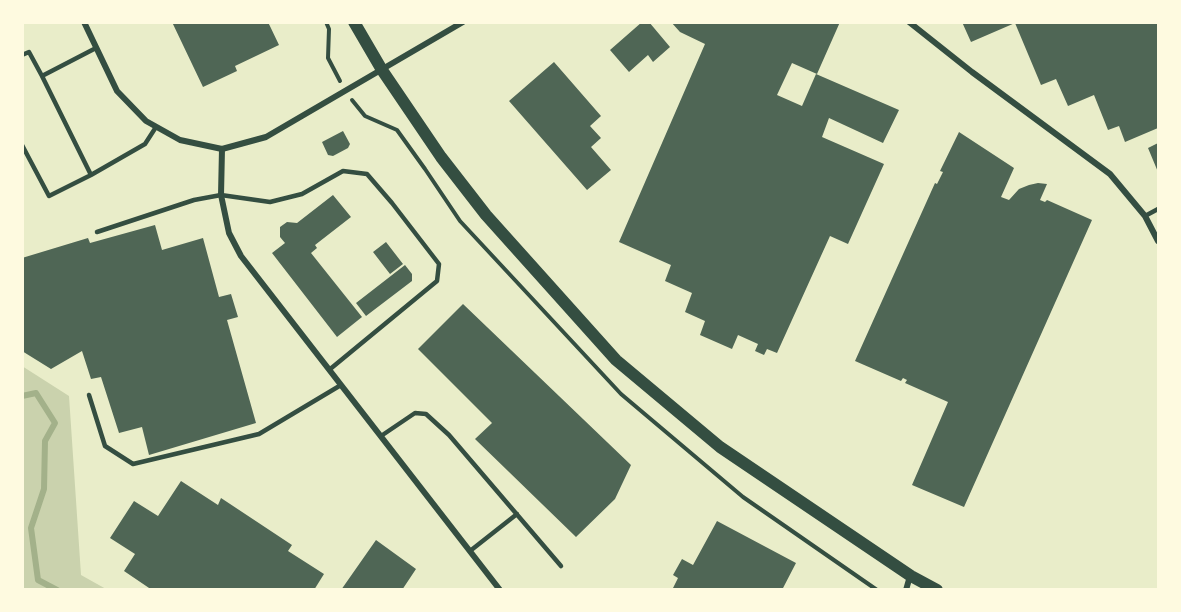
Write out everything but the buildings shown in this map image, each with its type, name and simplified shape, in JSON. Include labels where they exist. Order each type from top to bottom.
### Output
[{"type":"main road","points":[[354,22],[382,70],[441,157],[486,215],[616,360],[720,447],[911,576],[937,590]]},
{"type":"street","points":[[84,22],[117,91],[146,121],[180,140],[222,149],[266,137],[463,22]]},
{"type":"street","points":[[909,22],[972,72],[1110,174],[1145,216],[1158,241]]},
{"type":"street","points":[[222,149],[221,195],[229,232],[241,256],[500,590]]},
{"type":"street","points":[[906,590],[911,576]]},
{"type":"lane","points":[[42,76],[96,48]]},
{"type":"lane","points":[[22,55],[29,52],[91,175]]},
{"type":"lane","points":[[22,145],[49,196],[145,144],[156,127]]},
{"type":"lane","points":[[97,232],[194,200],[221,195],[270,202],[302,194],[343,171],[367,174],[439,264],[436,282],[329,369]]},
{"type":"lane","points":[[1145,216],[1158,209]]},
{"type":"lane","points":[[89,395],[105,446],[133,464],[259,434],[341,385]]},
{"type":"lane","points":[[381,436],[415,413],[426,414],[449,435],[561,566]]},
{"type":"lane","points":[[470,550],[517,514]]},
{"type":"green space","points":[[22,366],[69,396],[81,575],[106,589],[23,589]]},
{"type":"waterway","points":[[22,396],[36,393],[55,423],[45,441],[44,489],[31,528],[38,580],[57,590]]}]
